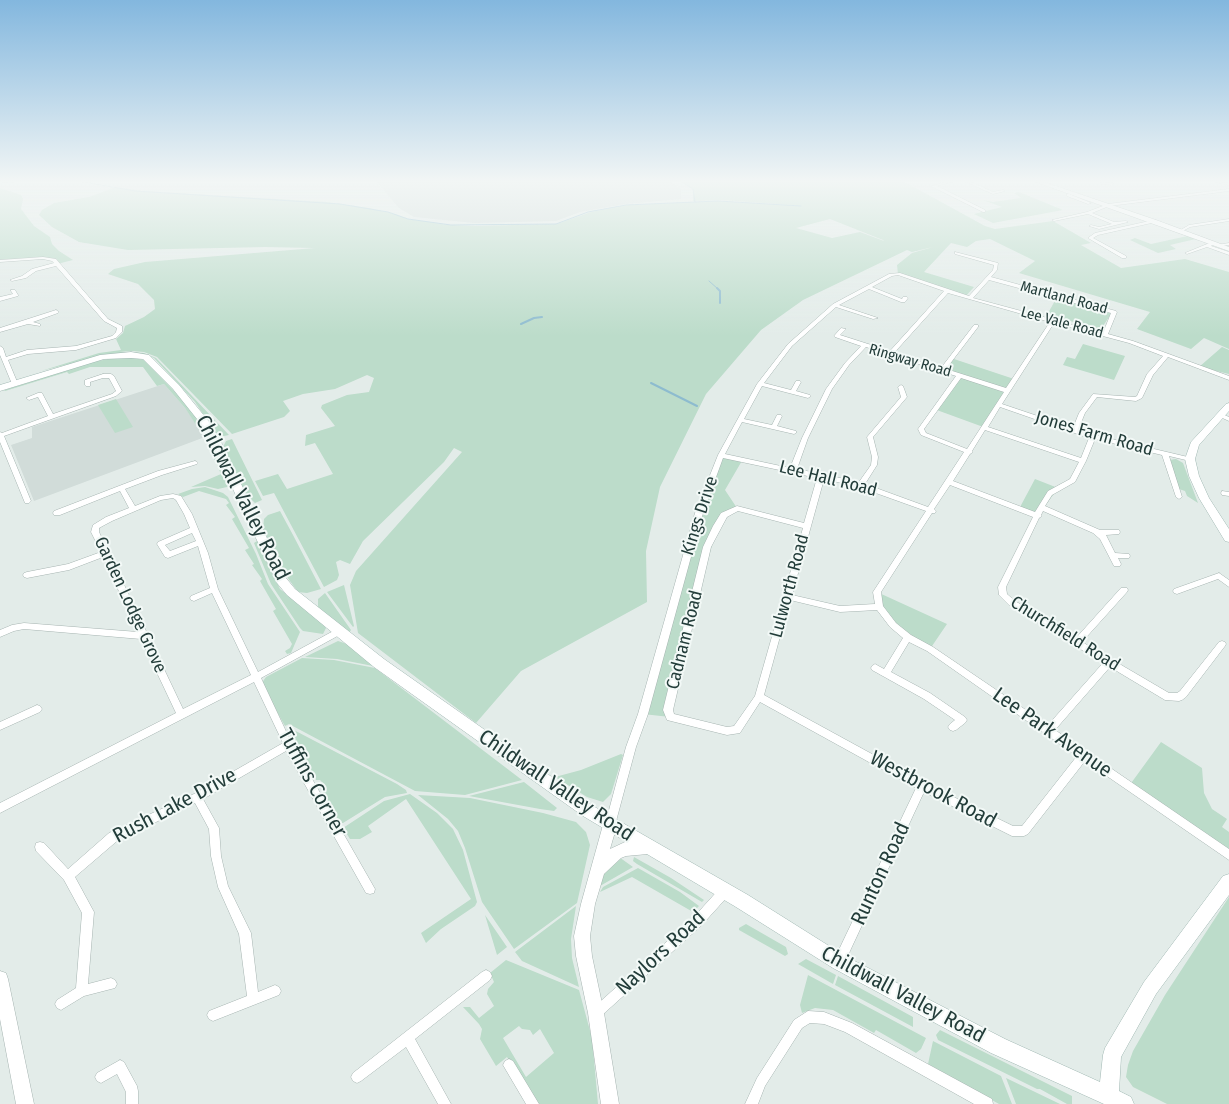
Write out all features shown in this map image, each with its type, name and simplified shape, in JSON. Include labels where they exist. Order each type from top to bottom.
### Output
[{"type":"main road","name":"Childwall Valley Road","points":[[0,388],[103,357],[131,355],[146,357],[188,400],[216,442],[281,580],[291,592],[405,682],[531,772],[610,824],[726,891],[839,962],[998,1046],[1116,1100]]},
{"type":"main road","points":[[1229,406],[1224,417],[1194,444],[1190,459],[1194,476],[1204,498],[1229,538]]},
{"type":"main road","points":[[1116,1100],[1112,1055],[1150,988],[1229,882]]},
{"type":"street","points":[[1103,233],[1090,238],[1124,257]]},
{"type":"street","points":[[1184,233],[1229,254]]},
{"type":"street","points":[[1187,253],[1213,245],[1229,244]]},
{"type":"street","points":[[1213,245],[1229,249]]},
{"type":"street","points":[[957,253],[996,264],[995,270],[989,278],[970,298]]},
{"type":"street","points":[[0,260],[50,259],[57,264],[106,320],[120,327],[119,332],[102,341],[76,348],[38,350],[4,359]]},
{"type":"street","points":[[12,280],[24,277],[34,270],[57,264]]},
{"type":"street","name":"Kings Drive","points":[[610,824],[630,747],[643,714],[699,513],[721,455],[760,384],[790,345],[835,305],[894,274]]},
{"type":"street","name":"Lee Vale Road","points":[[894,274],[970,298],[1105,335],[1229,378]]},
{"type":"street","name":"Martland Road","points":[[989,278],[1114,312],[1105,335]]},
{"type":"street","points":[[868,287],[903,301]]},
{"type":"street","points":[[0,299],[16,295],[13,291]]},
{"type":"street","points":[[890,353],[946,291]]},
{"type":"street","points":[[835,305],[875,318]]},
{"type":"street","points":[[0,330],[56,312]]},
{"type":"street","points":[[788,597],[840,609],[880,607],[877,592],[986,428],[1008,390],[1053,321]]},
{"type":"street","points":[[28,322],[38,325]]},
{"type":"street","points":[[943,369],[976,326]]},
{"type":"street","points":[[843,329],[837,336],[865,345]]},
{"type":"street","name":"Ringway Road","points":[[793,470],[805,438],[829,389],[847,364],[865,345],[1008,390]]},
{"type":"street","points":[[0,348],[15,384]]},
{"type":"street","points":[[1075,430],[1082,413],[1095,395],[1136,399],[1140,397],[1150,374],[1166,355]]},
{"type":"street","points":[[0,370],[8,368]]},
{"type":"street","points":[[960,375],[921,429],[923,434],[970,452]]},
{"type":"street","points":[[27,501],[0,434],[114,395],[119,391],[111,376],[103,376],[87,381],[88,385]]},
{"type":"street","points":[[793,392],[798,382]]},
{"type":"street","points":[[760,384],[808,396]]},
{"type":"street","points":[[861,485],[874,465],[874,444],[870,437],[904,397],[901,387]]},
{"type":"street","points":[[29,398],[40,394],[51,416]]},
{"type":"street","name":"Jones Farm Road","points":[[999,406],[1075,430],[1093,438],[1190,459]]},
{"type":"street","points":[[774,427],[779,416]]},
{"type":"street","points":[[740,420],[794,432]]},
{"type":"street","points":[[986,428],[1083,461]]},
{"type":"street","name":"Churchfield Road","points":[[1093,438],[1073,480],[1050,493],[1041,506],[1038,516],[1002,587],[1002,593],[1012,603],[1161,694],[1176,697],[1183,694],[1222,644]]},
{"type":"street","points":[[874,444],[883,444]]},
{"type":"street","points":[[1165,454],[1179,498]]},
{"type":"street","name":"Lee Hall Road","points":[[721,455],[861,485],[932,510]]},
{"type":"street","points":[[57,514],[160,473],[195,463]]},
{"type":"street","name":"Lulworth Road","points":[[760,696],[820,476]]},
{"type":"street","points":[[950,482],[1038,516]]},
{"type":"street","points":[[121,488],[133,508]]},
{"type":"street","name":"Garden Lodge Grove","points":[[181,714],[95,532],[96,527],[109,519],[160,498],[173,496],[179,498],[188,514],[214,589],[257,676]]},
{"type":"street","points":[[1041,506],[1099,533],[1116,532]]},
{"type":"street","name":"Cadnam Road","points":[[760,696],[737,730],[726,731],[674,718],[670,716],[668,710],[708,547],[724,514],[736,508],[806,526]]},
{"type":"street","points":[[193,530],[161,544],[168,556],[199,543]]},
{"type":"street","points":[[1099,533],[1117,564]]},
{"type":"street","points":[[27,575],[69,567],[104,553]]},
{"type":"street","points":[[1112,555],[1126,556]]},
{"type":"street","points":[[1177,591],[1219,576],[1229,584]]},
{"type":"street","points":[[194,598],[214,589]]},
{"type":"street","points":[[1077,642],[1124,590]]},
{"type":"street","name":"Lee Park Avenue","points":[[880,607],[893,624],[908,637],[930,649],[1229,855]]},
{"type":"street","points":[[0,634],[12,628],[24,626],[143,636]]},
{"type":"street","points":[[0,808],[340,632]]},
{"type":"street","points":[[885,674],[908,637]]},
{"type":"street","points":[[1049,731],[1109,662]]},
{"type":"street","points":[[875,668],[927,696],[962,720],[953,727]]},
{"type":"street","name":"Tuffins Corner","points":[[257,676],[288,745],[370,889]]},
{"type":"street","name":"Westbrook Road","points":[[760,696],[922,786],[1012,832],[1024,830],[1084,755]]},
{"type":"street","points":[[0,726],[37,708]]},
{"type":"street","name":"Rush Lake Drive","points":[[68,876],[113,838],[196,797],[288,745]]},
{"type":"street","name":"Runton Road","points":[[839,962],[922,786]]},
{"type":"street","points":[[196,797],[214,828],[216,856],[224,887],[245,933],[252,999]]},
{"type":"street","name":"Naylors Road","points":[[610,824],[583,922],[582,936],[610,1104]]},
{"type":"street","points":[[40,847],[68,876],[88,912],[82,991]]},
{"type":"street","points":[[598,871],[616,853],[636,847],[649,847]]},
{"type":"street","name":"Naylors Road","points":[[596,1013],[697,922],[726,891]]},
{"type":"street","points":[[357,1077],[486,976]]},
{"type":"street","points":[[0,979],[25,1104]]},
{"type":"street","points":[[61,1004],[82,991],[111,984]]},
{"type":"street","points":[[213,1015],[275,991]]},
{"type":"street","points":[[751,1104],[761,1082],[798,1024],[808,1016],[824,1018],[848,1027],[987,1104]]},
{"type":"street","points":[[407,1037],[445,1104]]},
{"type":"street","points":[[509,1065],[533,1104]]},
{"type":"street","points":[[101,1077],[120,1066],[132,1091],[132,1104]]},
{"type":"shaded area","points":[[164,384],[185,408],[205,437],[34,501],[11,445],[32,438],[32,427]]},
{"type":"green space","points":[[0,233],[43,233],[50,237],[52,244],[59,251],[73,260],[57,264],[50,259],[0,261]]},
{"type":"green space","points":[[62,233],[812,233],[832,238],[861,233],[884,241],[864,233],[1073,233],[1091,243],[1081,245],[1121,268],[1185,259],[1229,272],[1229,349],[1204,338],[1191,349],[1137,329],[1150,312],[1019,273],[1035,261],[990,239],[976,241],[967,247],[951,243],[924,272],[974,287],[965,297],[898,274],[897,265],[912,253],[933,247],[912,252],[907,250],[803,300],[761,330],[706,394],[660,487],[646,551],[647,602],[521,671],[476,723],[358,633],[350,585],[356,571],[462,452],[454,448],[444,462],[363,541],[350,564],[340,560],[336,562],[339,575],[337,580],[324,587],[274,493],[263,496],[255,481],[278,474],[287,489],[333,474],[315,443],[305,446],[306,435],[335,426],[321,408],[322,405],[347,395],[369,392],[374,378],[367,375],[335,389],[303,394],[283,401],[290,411],[284,417],[232,434],[157,357],[144,352],[119,351],[144,353],[156,358],[229,435],[224,436],[217,435],[195,402],[154,358],[147,355],[131,353],[50,371],[48,371],[69,364],[41,371],[99,353],[121,350],[116,339],[123,333],[125,326],[144,317],[155,309],[154,300],[138,284],[108,274],[114,269],[145,262],[315,248],[265,247],[128,250],[79,242]]},
{"type":"green space","points":[[1192,235],[1200,238],[1170,245],[1176,249],[1158,253],[1130,240],[1135,238],[1151,244]]},
{"type":"green space","points":[[1057,297],[1106,310],[1111,314],[1101,329],[1047,315]]},
{"type":"green space","points":[[1083,344],[1125,356],[1114,380],[1063,365],[1067,357],[1075,359]]},
{"type":"green space","points":[[1222,347],[1229,350],[1229,374],[1199,367]]},
{"type":"green space","points":[[118,357],[144,360],[182,399],[197,418],[211,442],[230,482],[227,487],[218,489],[205,486],[191,487],[221,474],[204,437],[185,408],[164,384],[157,386],[143,367],[90,367],[4,390],[93,362]]},
{"type":"green space","points":[[951,358],[1014,379],[986,428],[934,409],[959,375],[943,369]]},
{"type":"green space","points":[[116,399],[133,427],[115,433],[98,405]]},
{"type":"green space","points":[[232,439],[262,500],[255,503],[245,493],[223,447],[226,441]]},
{"type":"green space","points":[[721,455],[743,459],[725,490],[737,508],[717,526],[668,710],[670,717],[643,714],[704,500]]},
{"type":"green space","points":[[1176,459],[1183,463],[1198,503],[1187,496],[1185,491],[1179,489],[1169,460]]},
{"type":"green space","points":[[1035,479],[1058,488],[1038,516],[1019,509]]},
{"type":"green space","points":[[205,487],[223,493],[228,497],[256,554],[268,584],[300,632],[291,653],[287,654],[285,651],[292,644],[273,611],[276,609],[260,581],[262,579],[252,565],[254,564],[245,550],[249,548],[232,519],[235,517],[226,505],[229,503],[226,499],[199,491],[183,497],[178,494]]},
{"type":"green space","points":[[280,511],[321,589],[307,593],[298,592],[287,577],[263,529],[264,519],[268,515]]},
{"type":"green space","points":[[257,541],[280,589],[324,625],[326,628],[323,634],[303,631],[300,628],[271,584],[254,543]]},
{"type":"green space","points":[[344,585],[354,626],[353,627],[327,592]]},
{"type":"green space","points":[[877,592],[947,624],[930,649],[902,632],[884,613]]},
{"type":"green space","points":[[325,593],[351,630],[349,633],[318,608],[318,599]]},
{"type":"green space","points":[[338,641],[347,644],[373,666],[337,659],[305,657]]},
{"type":"green space","points":[[302,658],[334,660],[375,668],[522,780],[465,795],[415,791],[289,724],[285,726],[261,684],[266,677]]},
{"type":"green space","points":[[290,728],[397,784],[406,790],[407,793],[385,797],[343,823],[340,823],[321,789],[323,783],[320,780],[316,780],[287,730]]},
{"type":"green space","points":[[1161,742],[1202,768],[1204,793],[1212,809],[1227,819],[1222,827],[1229,832],[1229,855],[1129,786]]},
{"type":"green space","points":[[621,754],[623,755],[611,794],[603,802],[587,797],[555,777],[581,770]]},
{"type":"green space","points":[[524,782],[557,808],[554,811],[469,796]]},
{"type":"green space","points":[[410,794],[437,813],[453,829],[463,850],[477,902],[475,906],[441,929],[426,943],[421,933],[471,899],[406,799],[368,826],[372,832],[360,839],[350,839],[343,828],[384,801]]},
{"type":"green space","points":[[418,795],[470,798],[576,822],[586,832],[590,845],[577,903],[514,949],[482,902],[458,831],[448,819]]},
{"type":"green space","points":[[619,857],[633,867],[600,886],[602,875]]},
{"type":"green space","points":[[634,857],[704,900],[702,902],[637,864],[633,861]]},
{"type":"green space","points":[[638,868],[680,892],[699,906],[693,912],[632,877],[600,892],[603,887]]},
{"type":"green space","points":[[1229,897],[1229,1104],[1167,1104],[1133,1087],[1126,1077],[1128,1065],[1133,1051],[1165,995]]},
{"type":"green space","points":[[576,906],[571,939],[572,958],[579,987],[522,961],[515,952]]},
{"type":"green space","points":[[485,915],[507,947],[497,955]]},
{"type":"green space","points":[[746,924],[786,947],[788,954],[785,956],[739,930],[739,928]]},
{"type":"green space","points":[[806,959],[836,975],[833,984],[798,964]]},
{"type":"green space","points":[[506,960],[579,990],[592,1038],[598,1104],[535,1104],[507,1057],[496,1066],[480,1039],[482,1029],[463,1007],[470,1007],[479,1018],[494,1006],[487,994],[488,989],[494,982],[490,973]],"holes":[[[519,1026],[522,1029],[530,1030],[533,1035],[540,1029],[554,1053],[526,1077],[503,1038]]]},
{"type":"green space","points":[[808,975],[926,1038],[921,1049],[916,1053],[876,1030],[874,1033],[833,1010],[815,1008],[802,1013],[800,1005]]},
{"type":"green space","points":[[838,976],[913,1017],[913,1027],[835,985]]},
{"type":"green space","points":[[940,1030],[1072,1096],[1072,1104],[1067,1104],[938,1040],[936,1035]]},
{"type":"green space","points":[[933,1041],[1001,1076],[1012,1104],[999,1104],[928,1064]]},
{"type":"green space","points":[[1006,1078],[1060,1104],[1016,1104]]},
{"type":"waterway","points":[[709,281],[718,289]]},
{"type":"waterway","points":[[718,289],[720,291],[720,303]]},
{"type":"waterway","points":[[521,324],[534,318],[542,317]]},
{"type":"waterway","points":[[651,383],[697,406]]}]
